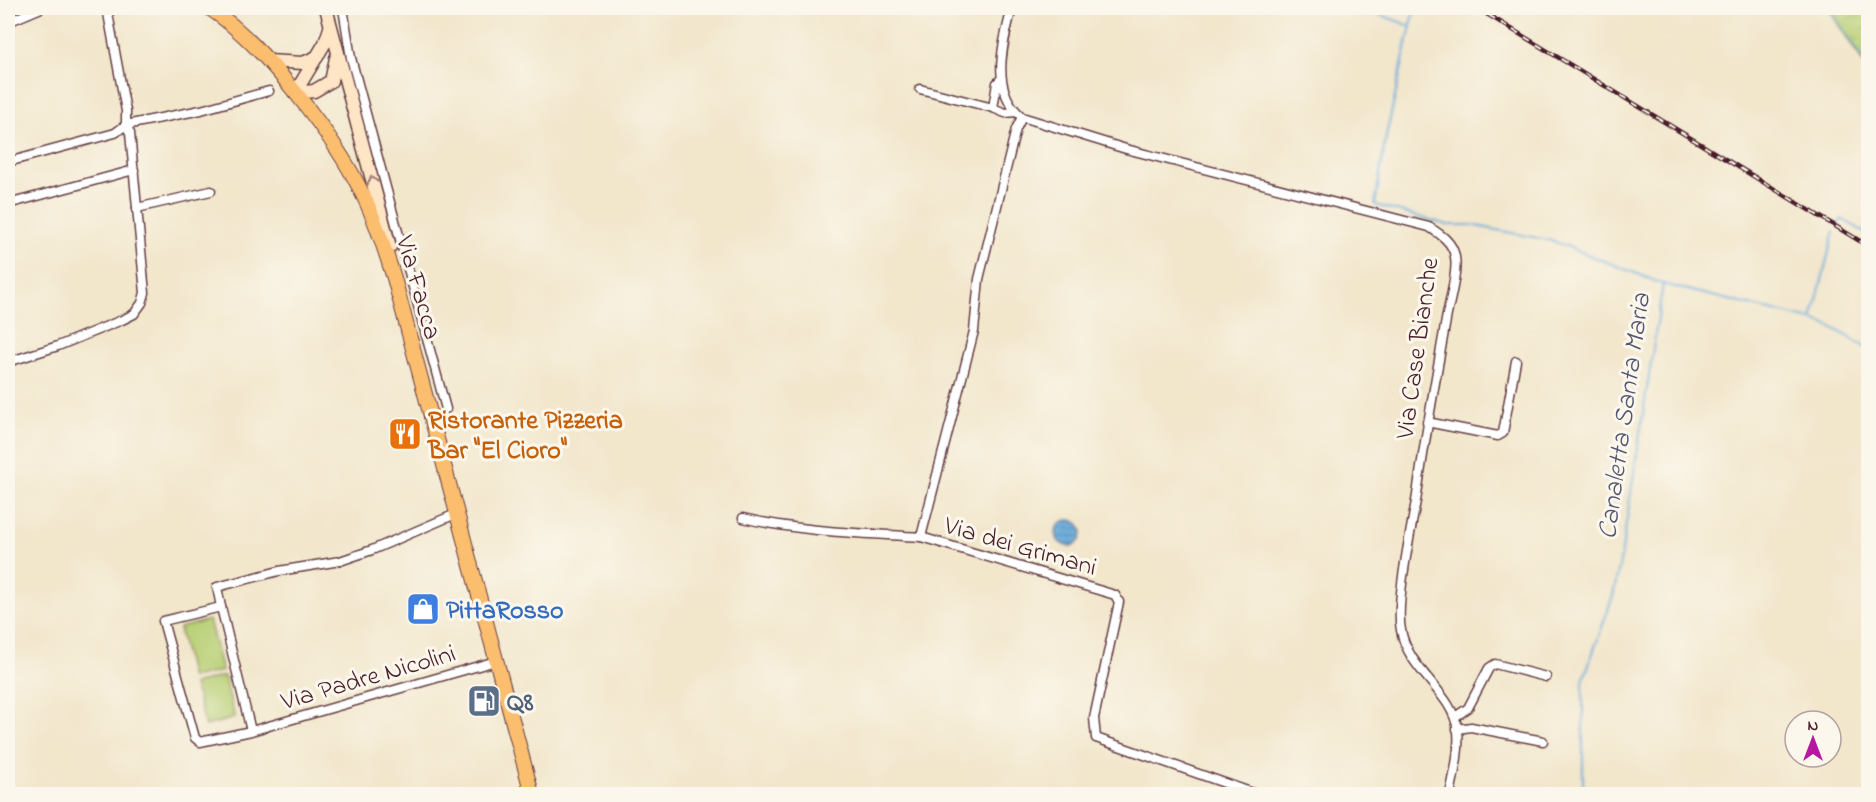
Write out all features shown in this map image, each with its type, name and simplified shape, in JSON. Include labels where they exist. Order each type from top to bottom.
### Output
[{"type":"main road","name":"Via Facca","points":[[209,8],[220,15],[268,62],[295,93],[349,170],[363,195],[394,278],[532,795]]},
{"type":"street","points":[[8,22],[41,8]]},
{"type":"street","points":[[8,362],[58,346],[134,314],[142,303],[145,293],[130,133],[126,125],[126,111],[106,8]]},
{"type":"street","points":[[326,8],[393,258],[394,278]]},
{"type":"street","points":[[343,8],[351,58],[446,409]]},
{"type":"street","points":[[993,108],[1012,8]]},
{"type":"street","points":[[295,93],[317,57],[330,27]]},
{"type":"street","points":[[295,93],[314,91],[331,81],[337,51]]},
{"type":"street","points":[[268,62],[303,63],[317,57]]},
{"type":"street","points":[[1000,80],[1019,115]]},
{"type":"street","name":"Via Case Bianche","points":[[920,89],[1019,115],[1126,149],[1429,227],[1447,240],[1455,256],[1427,422],[1402,596],[1400,629],[1407,649],[1421,674],[1442,696],[1455,717],[1457,729],[1450,795]]},
{"type":"street","points":[[8,162],[115,133],[126,125],[201,110],[269,90]]},
{"type":"street","name":"Via dei Grimani","points":[[1019,115],[979,279],[974,331],[921,537],[1115,595],[1119,602],[1094,718],[1093,729],[1096,738],[1257,795]]},
{"type":"street","points":[[8,204],[134,170]]},
{"type":"street","points":[[137,208],[211,191]]},
{"type":"street","points":[[1427,422],[1498,436],[1503,433],[1516,362]]},
{"type":"street","points":[[221,607],[217,587],[279,571],[340,561],[372,550],[458,513]]},
{"type":"street","points":[[743,518],[770,525],[921,537]]},
{"type":"street","name":"Via Padre Nicolini","points":[[251,731],[221,607],[163,621],[195,738],[204,743],[251,731],[496,661]]},
{"type":"street","points":[[1455,717],[1468,708],[1489,668],[1495,664],[1546,677]]},
{"type":"street","points":[[1457,729],[1471,728],[1543,741]]},
{"type":"green space","points":[[1828,8],[1868,8],[1868,71]]},
{"type":"green space","points":[[209,620],[222,671],[191,678],[179,628]]},
{"type":"green space","points":[[224,676],[235,718],[205,726],[194,684]]},
{"type":"water","points":[[1069,520],[1078,524],[1082,533],[1078,542],[1069,546],[1060,542],[1056,533],[1060,524]]},
{"type":"waterway","points":[[1361,8],[1411,26]]},
{"type":"waterway","name":"Canaletta Santa Maria","points":[[1415,8],[1386,136],[1375,205],[1448,225],[1471,225],[1553,241],[1663,284],[1621,557],[1613,596],[1583,681],[1583,794]]},
{"type":"waterway","points":[[1829,8],[1868,66]]},
{"type":"waterway","points":[[1838,224],[1842,219],[1868,234]]},
{"type":"waterway","points":[[1834,231],[1812,320],[1830,326],[1868,349]]},
{"type":"waterway","points":[[1663,284],[1811,320]]},
{"type":"railway","points":[[1477,8],[1868,246]]},
{"type":"place","name":"Ristorante Pizzeria Bar \"El Cioro\"","points":[[405,434]]},
{"type":"place","name":"PittaRosso","points":[[423,609]]},
{"type":"place","name":"Q8","points":[[484,701]]}]
